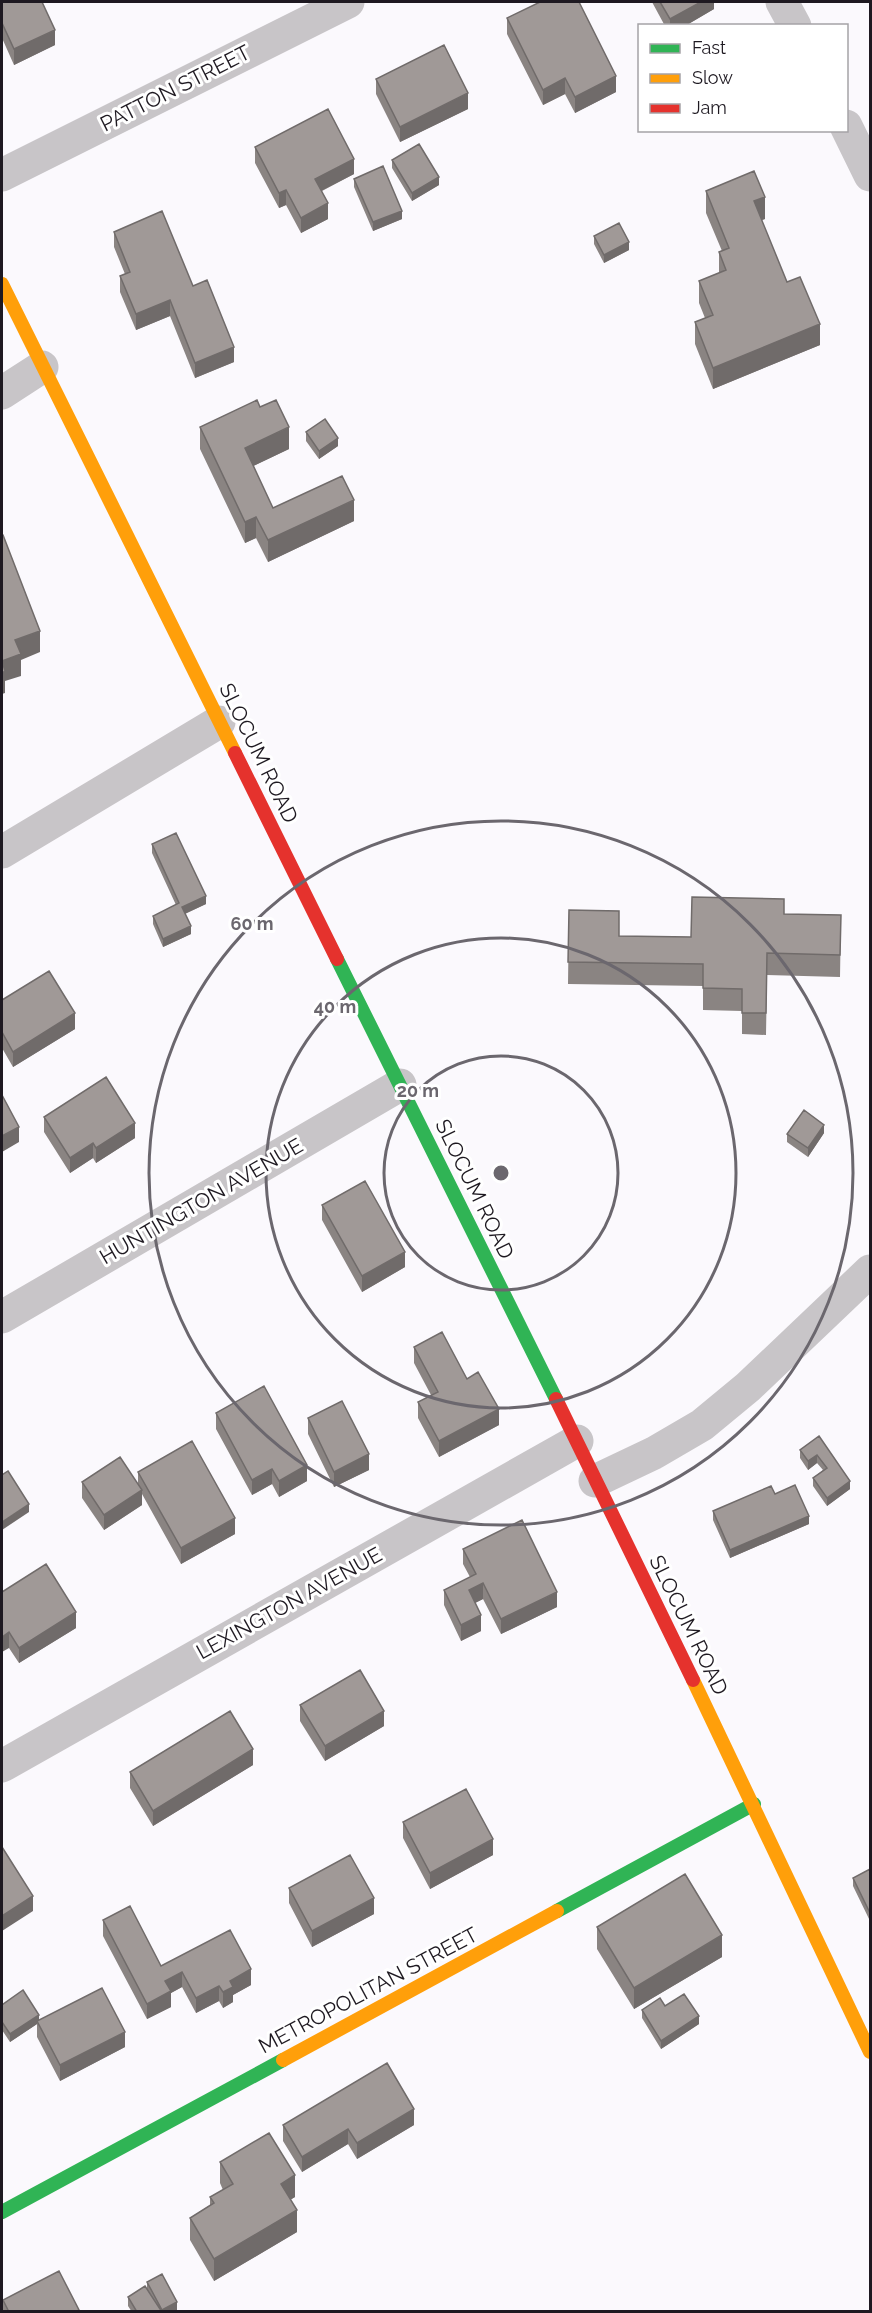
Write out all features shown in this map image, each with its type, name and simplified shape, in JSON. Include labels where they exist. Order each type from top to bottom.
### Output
[{"type":"main road","name":"SLOCUM ROAD","points":[[2,284],[577,1441],[870,2052]]},
{"type":"main road","name":"METROPOLITAN STREET","points":[[2,2212],[753,1804]]},
{"type":"street","name":"PATTON STREET","points":[[2,175],[348,2]]},
{"type":"street","points":[[782,2],[794,24]]},
{"type":"street","points":[[848,130],[870,175]]},
{"type":"street","points":[[2,393],[42,367]]},
{"type":"street","points":[[2,852],[219,722]]},
{"type":"street","name":"HUNTINGTON AVENUE","points":[[2,1317],[400,1084]]},
{"type":"street","points":[[595,1481],[654,1453],[702,1425],[748,1387],[870,1271]]},
{"type":"street","name":"LEXINGTON AVENUE","points":[[2,1766],[577,1441]]},
{"type":"building","points":[[2,2],[42,2],[55,30],[14,49],[2,23]]},
{"type":"building","points":[[540,2],[579,2],[616,76],[575,97],[565,78],[543,90],[507,18]]},
{"type":"building","points":[[660,2],[701,2],[670,19]]},
{"type":"building","points":[[444,45],[468,93],[400,127],[376,79]]},
{"type":"building","points":[[328,109],[354,159],[315,179],[328,203],[301,218],[286,190],[279,193],[255,147]]},
{"type":"building","points":[[419,144],[439,177],[412,193],[392,160]]},
{"type":"building","points":[[383,166],[402,211],[373,222],[354,179]]},
{"type":"building","points":[[754,171],[765,197],[754,201],[787,282],[800,277],[820,324],[713,368],[695,322],[713,315],[699,281],[726,270],[719,252],[729,248],[706,191]]},
{"type":"building","points":[[162,211],[193,286],[207,280],[234,347],[195,363],[170,300],[136,314],[120,276],[130,272],[114,232]]},
{"type":"building","points":[[619,223],[629,242],[604,255],[594,236]]},
{"type":"building","points":[[257,400],[260,407],[276,400],[289,427],[245,448],[273,508],[342,476],[354,500],[268,540],[256,517],[245,522],[200,427]]},
{"type":"building","points":[[325,419],[338,438],[319,451],[306,432]]},
{"type":"building","points":[[2,535],[40,631],[15,640],[21,654],[2,661]]},
{"type":"building","points":[[176,833],[206,896],[182,907],[191,926],[163,939],[153,916],[179,903],[152,844]]},
{"type":"building","points":[[692,897],[784,899],[784,914],[841,915],[840,955],[767,953],[766,1013],[742,1013],[742,989],[703,988],[703,964],[568,962],[569,910],[619,911],[619,936],[691,937]]},
{"type":"building","points":[[49,971],[75,1013],[13,1052],[2,1032],[2,1000]]},
{"type":"building","points":[[106,1077],[135,1123],[96,1148],[93,1143],[70,1158],[44,1117]]},
{"type":"building","points":[[2,1095],[19,1127],[2,1136]]},
{"type":"building","points":[[804,1110],[824,1125],[808,1148],[787,1134]]},
{"type":"building","points":[[365,1181],[405,1252],[362,1276],[322,1205]]},
{"type":"building","points":[[442,1332],[467,1379],[478,1372],[499,1409],[439,1441],[418,1402],[438,1392],[414,1347]]},
{"type":"building","points":[[264,1386],[307,1465],[279,1481],[272,1469],[252,1480],[216,1413]]},
{"type":"building","points":[[342,1401],[369,1454],[334,1472],[308,1418]]},
{"type":"building","points":[[819,1436],[850,1481],[827,1498],[813,1478],[827,1468],[817,1455],[808,1461],[800,1450]]},
{"type":"building","points":[[192,1441],[235,1518],[181,1548],[138,1472]]},
{"type":"building","points":[[120,1457],[142,1490],[104,1515],[82,1482]]},
{"type":"building","points":[[8,1471],[29,1504],[2,1522],[2,1475]]},
{"type":"building","points":[[795,1485],[809,1516],[730,1550],[713,1511],[771,1486],[775,1494]]},
{"type":"building","points":[[522,1520],[557,1592],[501,1619],[483,1583],[469,1590],[481,1615],[461,1625],[444,1590],[476,1574],[463,1549]]},
{"type":"building","points":[[46,1564],[76,1612],[19,1648],[9,1632],[2,1637],[2,1592]]},
{"type":"building","points":[[360,1670],[384,1711],[325,1746],[300,1705]]},
{"type":"building","points":[[230,1711],[253,1749],[153,1811],[130,1772]]},
{"type":"building","points":[[466,1789],[493,1839],[430,1873],[403,1822]]},
{"type":"building","points":[[2,1847],[33,1896],[2,1916]]},
{"type":"building","points":[[350,1855],[374,1898],[312,1931],[289,1888]]},
{"type":"building","points":[[870,1869],[870,1913],[853,1878]]},
{"type":"building","points":[[685,1874],[722,1935],[634,1988],[597,1927]]},
{"type":"building","points":[[130,1906],[161,1966],[230,1930],[251,1969],[230,1981],[233,1987],[223,1992],[219,1986],[196,1998],[182,1972],[165,1981],[171,1991],[147,2004],[103,1920]]},
{"type":"building","points":[[102,1988],[125,2032],[60,2065],[37,2021]]},
{"type":"building","points":[[23,1990],[39,2015],[10,2034],[2,2022],[2,2005]]},
{"type":"building","points":[[684,1994],[699,2016],[661,2041],[642,2010],[660,1998],[665,2006]]},
{"type":"building","points":[[387,2063],[414,2109],[357,2143],[348,2129],[302,2157],[283,2125]]},
{"type":"building","points":[[269,2133],[295,2175],[281,2184],[297,2210],[214,2259],[190,2218],[214,2203],[210,2197],[233,2184],[220,2162]]},
{"type":"building","points":[[59,2271],[79,2310],[75,2312],[9,2312],[3,2300]]},
{"type":"building","points":[[162,2274],[177,2302],[162,2310],[147,2282]]},
{"type":"building","points":[[145,2286],[162,2312],[137,2312],[128,2297]]},
{"type":"traffic: fast","points":[[337,959],[556,1399]]},
{"type":"traffic: fast","points":[[557,1911],[754,1804]]},
{"type":"traffic: fast","points":[[2,2212],[283,2060]]},
{"type":"traffic: slow","points":[[2,284],[235,753]]},
{"type":"traffic: slow","points":[[693,1680],[870,2052]]},
{"type":"traffic: slow","points":[[283,2060],[557,1911]]},
{"type":"traffic: jam","points":[[235,753],[337,959]]},
{"type":"traffic: jam","points":[[556,1399],[693,1680]]}]
